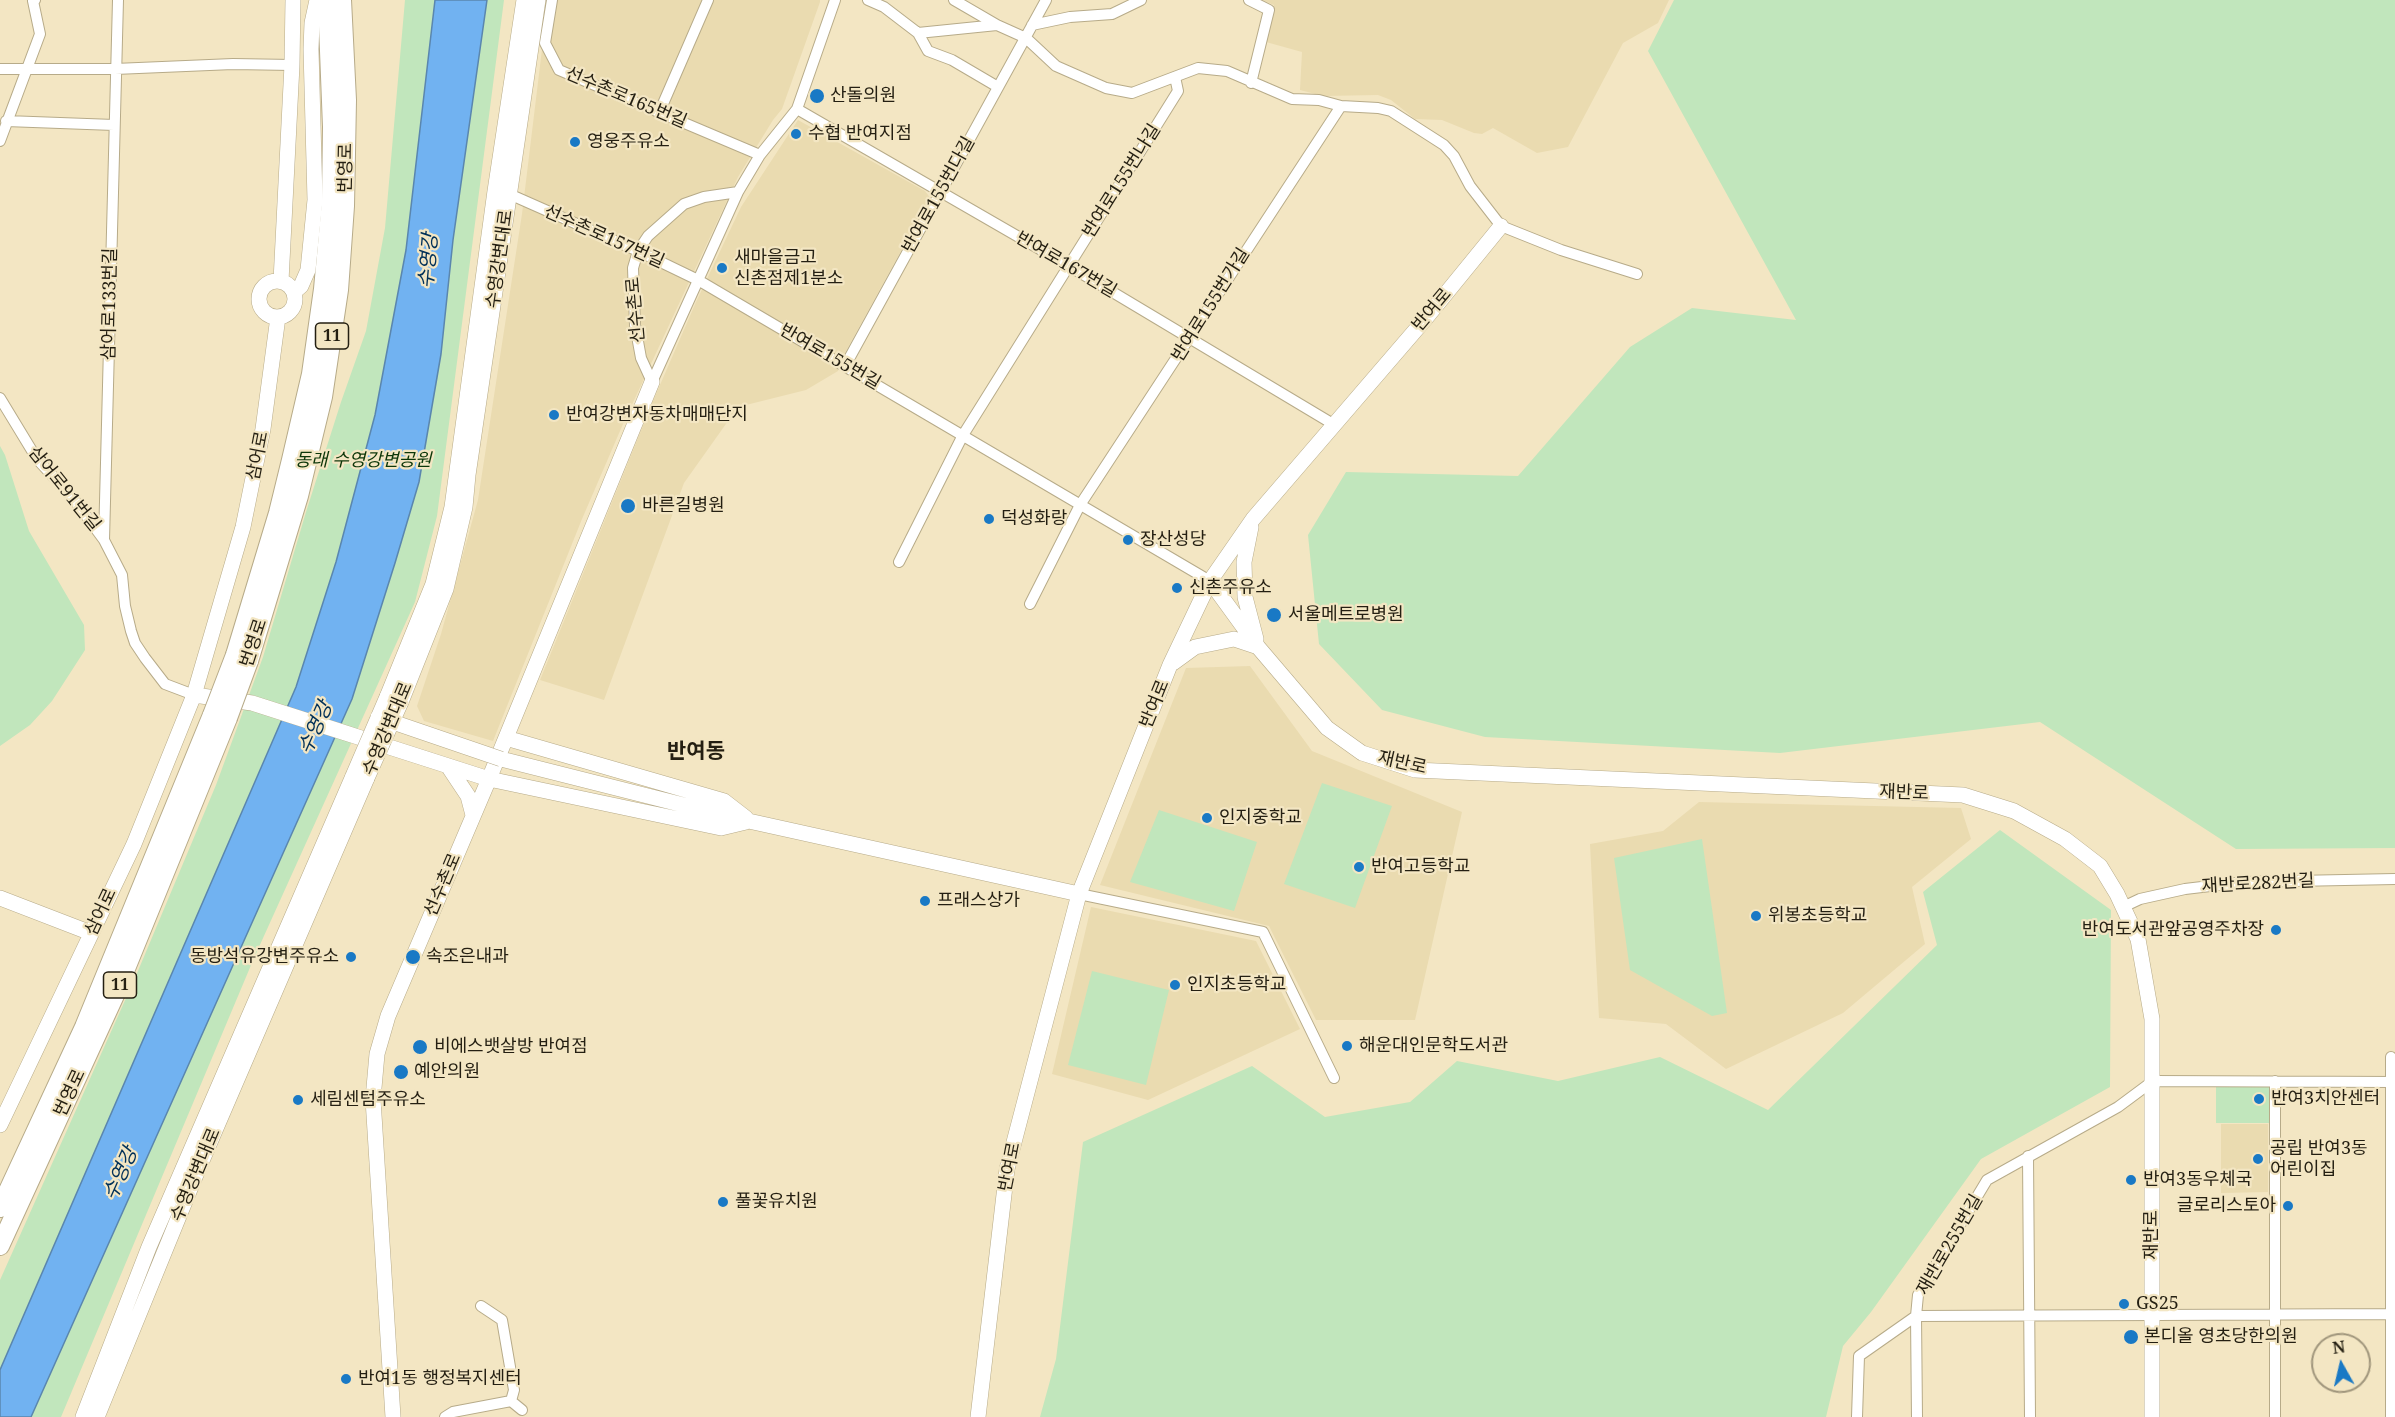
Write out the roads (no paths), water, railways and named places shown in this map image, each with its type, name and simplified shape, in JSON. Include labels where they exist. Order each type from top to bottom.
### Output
[{"type":"highway","name":"번영로","points":[[242,658],[311,374],[323,289],[330,201],[332,127],[327,0]]},
{"type":"highway","name":"번영로","points":[[0,1246],[116,993],[242,658],[299,496],[323,397],[339,290],[345,206],[347,99],[342,0]]},
{"type":"highway","name":"번영로","points":[[0,1208],[84,1027],[220,717]]},
{"type":"main road","points":[[281,281],[293,0]]},
{"type":"main road","points":[[294,292],[301,286],[308,270],[315,200],[312,23],[317,0]]},
{"type":"main road","name":"수영강변대로","points":[[394,699],[433,584],[452,507],[495,191],[524,0]]},
{"type":"main road","name":"수영강변대로","points":[[83,1417],[149,1247],[446,588],[465,507],[538,0]]},
{"type":"main road","name":"반여로","points":[[978,1417],[1007,1169],[1079,894],[1170,665],[1210,581],[1253,519],[1502,226]]},
{"type":"main road","points":[[281,281],[294,292],[295,303],[289,313],[278,317],[262,309],[259,297],[264,286],[269,283],[281,281]]},
{"type":"main road","name":"삼어로","points":[[0,1125],[134,844],[194,695],[243,527],[263,429],[278,317]]},
{"type":"main road","name":"선수촌로","points":[[393,1417],[373,1099],[377,1054],[388,1016],[489,779],[652,382]]},
{"type":"main road","points":[[1253,519],[1244,562],[1245,597],[1258,647]]},
{"type":"main road","name":"재반로","points":[[1210,581],[1258,647],[1327,728],[1362,753],[1414,770],[1963,795],[2014,811],[2065,839],[2100,866],[2139,939],[2152,1019],[2152,1417]]},
{"type":"main road","points":[[1170,665],[1195,647],[1234,639],[1258,647]]},
{"type":"main road","points":[[194,695],[252,703],[489,779],[722,828],[751,821]]},
{"type":"main road","points":[[385,720],[501,759],[735,818],[1079,894]]},
{"type":"main road","points":[[506,738],[724,801],[751,821]]},
{"type":"main road","points":[[448,766],[468,796],[473,815]]},
{"type":"main road","name":"수영강변대로","points":[[97,1417],[360,777]]},
{"type":"main road","points":[[0,898],[91,933]]},
{"type":"street","points":[[0,141],[40,34],[33,1],[35,0]]},
{"type":"street","name":"삼어로133번길","points":[[104,540],[118,0]]},
{"type":"street","name":"선수촌로165번길","points":[[552,0],[545,43],[559,70],[760,156]]},
{"type":"street","points":[[659,113],[708,0]]},
{"type":"street","name":"선수촌로","points":[[652,382],[738,192],[760,156],[797,109],[835,0]]},
{"type":"street","points":[[868,0],[884,7],[918,33],[928,51],[952,60],[998,87]]},
{"type":"street","points":[[954,0],[997,25],[1026,38],[1056,66],[1106,88],[1132,93],[1198,68],[1227,70],[1251,83],[1292,99],[1319,100],[1341,106],[1391,111],[1444,145],[1454,156],[1470,186],[1502,226],[1561,249],[1637,274]]},
{"type":"street","name":"반여로155번다길","points":[[845,366],[1046,0]]},
{"type":"street","points":[[1032,25],[1070,17],[1112,14],[1141,0]]},
{"type":"street","points":[[1249,0],[1269,10],[1251,83]]},
{"type":"street","points":[[918,33],[997,25]]},
{"type":"street","points":[[0,69],[292,65]]},
{"type":"street","name":"반여로155번나길","points":[[963,435],[1178,91],[1175,77]]},
{"type":"street","name":"반여로155번가길","points":[[1080,505],[1341,106]]},
{"type":"street","name":"반여로167번길","points":[[797,109],[1069,266],[1333,424]]},
{"type":"street","points":[[6,121],[114,125]]},
{"type":"street","name":"선수촌로","points":[[652,382],[641,358],[635,325],[633,268],[638,251],[648,236],[684,204],[704,197],[738,192]]},
{"type":"street","name":"선수촌로157번길","points":[[509,194],[698,280]]},
{"type":"street","name":"반여로155번길","points":[[698,280],[1210,581]]},
{"type":"street","name":"삼어로91번길","points":[[0,398],[37,459],[73,498],[104,540],[122,575],[125,606],[135,643],[165,684],[194,695]]},
{"type":"street","points":[[899,562],[963,435]]},
{"type":"street","points":[[1030,604],[1080,505]]},
{"type":"street","name":"재반로282번길","points":[[2123,908],[2140,899],[2185,889],[2244,882],[2395,879]]},
{"type":"street","points":[[1079,894],[1263,932],[1334,1078]]},
{"type":"street","points":[[2391,1057],[2393,1082],[2391,1417]]},
{"type":"street","points":[[2152,1081],[2393,1082]]},
{"type":"street","name":"재반로255번길","points":[[2152,1081],[2118,1107],[1987,1180],[1918,1295],[1916,1316],[2393,1314]]},
{"type":"street","points":[[2275,1082],[2275,1417]]},
{"type":"street","points":[[2028,1156],[2030,1417]]},
{"type":"street","points":[[481,1306],[502,1320],[514,1390],[511,1401]]},
{"type":"street","points":[[1857,1417],[1859,1356],[1916,1316]]},
{"type":"street","points":[[1916,1316],[1917,1417]]},
{"type":"street","points":[[511,1401],[522,1410]]},
{"type":"street","points":[[445,1417],[511,1401]]},
{"type":"water","name":"수영강","points":[[435,0],[487,0],[453,240],[441,354],[419,482],[395,563],[352,699],[31,1417],[0,1417],[0,1370],[296,687],[336,562],[375,415],[406,250]]},
{"type":"place","name":"산돌의원","points":[[817,96]]},
{"type":"place","name":"수협 반여지점","points":[[796,134]]},
{"type":"place","name":"영웅주유소","points":[[575,142]]},
{"type":"place","name":"새마을금고 신촌점제1분소","points":[[722,268]]},
{"type":"place","name":"반여강변자동차매매단지","points":[[554,415]]},
{"type":"place","name":"바른길병원","points":[[628,506]]},
{"type":"place","name":"덕성화랑","points":[[989,519]]},
{"type":"place","name":"장산성당","points":[[1128,540]]},
{"type":"place","name":"신촌주유소","points":[[1177,588]]},
{"type":"place","name":"서울메트로병원","points":[[1274,615]]},
{"type":"place","name":"인지중학교","points":[[1207,818]]},
{"type":"place","name":"반여고등학교","points":[[1359,867]]},
{"type":"place","name":"프래스상가","points":[[925,901]]},
{"type":"place","name":"위봉초등학교","points":[[1756,916]]},
{"type":"place","name":"반여도서관앞공영주차장","points":[[2276,930]]},
{"type":"place","name":"동방석유강변주유소","points":[[351,957]]},
{"type":"place","name":"속조은내과","points":[[413,957]]},
{"type":"place","name":"인지초등학교","points":[[1175,985]]},
{"type":"place","name":"해운대인문학도서관","points":[[1347,1046]]},
{"type":"place","name":"비에스뱃살방 반여점","points":[[420,1047]]},
{"type":"place","name":"예안의원","points":[[401,1072]]},
{"type":"place","name":"반여3치안센터","points":[[2259,1099]]},
{"type":"place","name":"세림센텀주유소","points":[[298,1100]]},
{"type":"place","name":"공립 반여3동 어린이집","points":[[2258,1159]]},
{"type":"place","name":"반여3동우체국","points":[[2131,1180]]},
{"type":"place","name":"풀꽃유치원","points":[[723,1202]]},
{"type":"place","name":"글로리스토아","points":[[2288,1206]]},
{"type":"place","name":"GS25","points":[[2124,1304]]},
{"type":"place","name":"본디올 영초당한의원","points":[[2131,1337]]},
{"type":"place","name":"반여1동 행정복지센터","points":[[346,1379]]},
{"type":"district","name":"반여동","points":[[696,752]]},
{"type":"park label","name":"동래 수영강변공원","points":[[363,461]]}]
